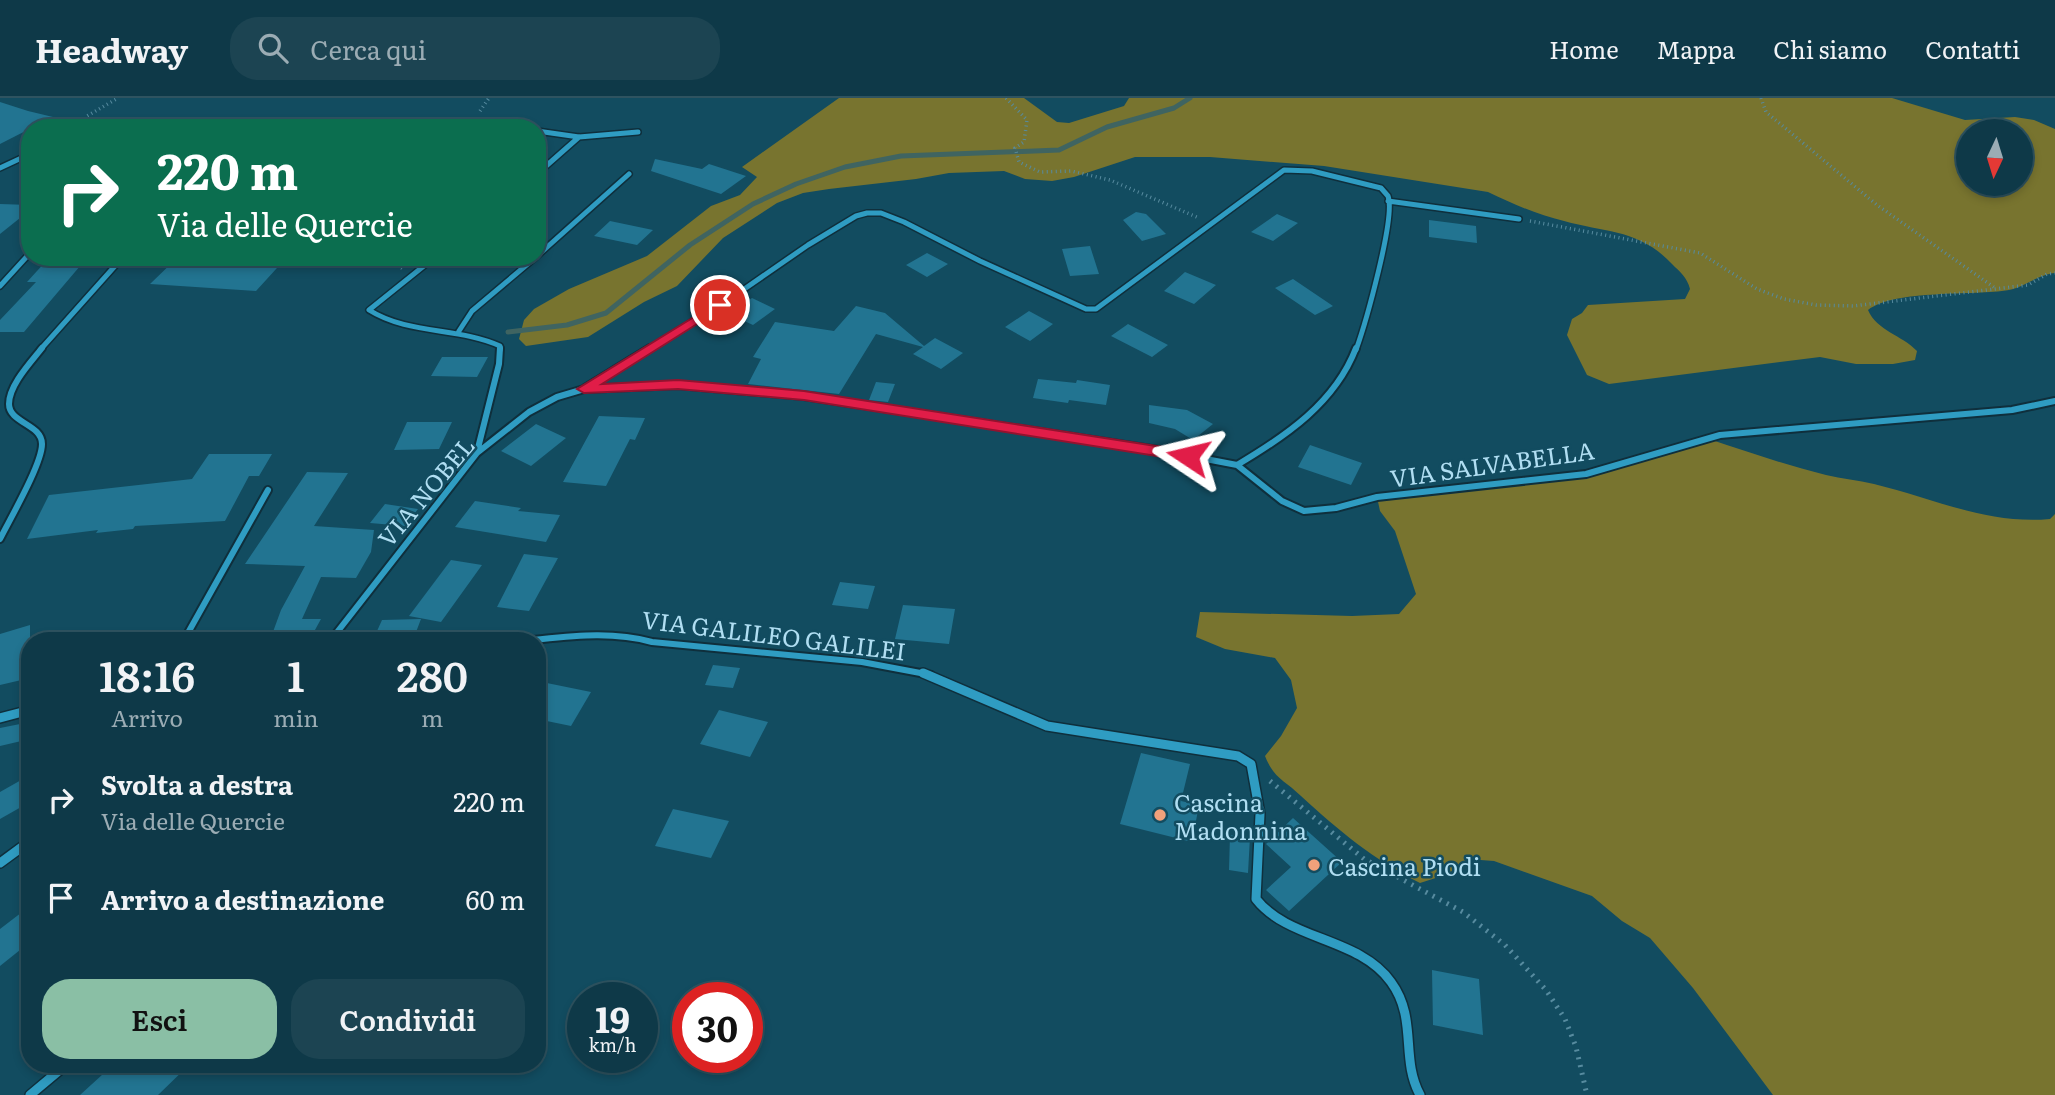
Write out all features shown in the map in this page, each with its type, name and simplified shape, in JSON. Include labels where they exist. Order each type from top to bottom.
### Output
[{"type":"street","points":[[546,132],[579,137],[638,132]]},
{"type":"street","points":[[546,166],[579,137]]},
{"type":"street","points":[[0,168],[21,158]]},
{"type":"street","points":[[584,389],[740,292],[808,245],[867,212],[881,213],[904,222],[980,261],[1086,309],[1097,309],[1147,269],[1212,225],[1254,190],[1284,170],[1312,171],[1381,188],[1388,196],[1389,215],[1364,326],[1346,373],[1305,418],[1271,445],[1237,465]]},
{"type":"street","points":[[546,249],[629,174]]},
{"type":"street","points":[[1388,201],[1519,219]]},
{"type":"street","points":[[0,286],[21,263]]},
{"type":"street","points":[[0,539],[35,467],[42,444],[37,431],[12,413],[9,404],[14,390],[51,339],[115,266]]},
{"type":"street","points":[[424,266],[369,310],[381,320],[459,331],[500,346],[499,364],[477,453]]},
{"type":"street","points":[[459,331],[472,311],[526,266]]},
{"type":"street","name":"VIA NOBEL","points":[[337,632],[477,453],[529,412],[557,397],[584,389],[678,385],[804,396],[1164,451],[1237,465]]},
{"type":"street","name":"VIA SALVABELLA","points":[[1237,465],[1282,501],[1304,510],[1336,509],[1377,497],[1586,474],[1720,435],[2012,410],[2055,401]]},
{"type":"street","points":[[188,632],[268,490]]},
{"type":"street","name":"VIA GALILEO GALILEI","points":[[546,639],[598,634],[627,635],[652,642],[714,650],[862,662],[930,674],[1047,726],[1238,756],[1251,764]]},
{"type":"street","points":[[0,718],[21,712]]},
{"type":"street","points":[[1251,764],[1258,788],[1260,811],[1256,899],[1260,907],[1268,914],[1381,971],[1398,994],[1409,1026],[1408,1053],[1413,1084],[1420,1095]]},
{"type":"street","points":[[0,863],[21,848]]},
{"type":"street","points":[[30,1095],[56,1073]]},
{"type":"path","points":[[86,119],[118,98]]},
{"type":"path","points":[[1006,98],[1027,120],[1024,142],[1015,148],[1019,162],[1040,172],[1071,171],[1110,180],[1212,225]]},
{"type":"path","points":[[1761,98],[1766,112],[1845,182],[1918,238],[1996,289]]},
{"type":"path","points":[[1519,219],[1700,253],[1757,289],[1784,299],[1816,305],[1853,306],[2028,285],[2047,274],[2055,273]]},
{"type":"path","points":[[1251,764],[1362,858],[1398,880],[1464,912],[1493,932],[1540,983],[1564,1018],[1578,1052],[1587,1095]]},
{"type":"shaded area","points":[[839,98],[1024,98],[1057,122],[1069,123],[1124,106],[1129,98],[1892,98],[1962,119],[1956,119],[1956,196],[2034,196],[2034,120],[2055,129],[2055,273],[2009,290],[1915,296],[1881,303],[1868,310],[1877,323],[1917,351],[1915,360],[1893,364],[1856,364],[1820,357],[1609,384],[1587,375],[1567,335],[1572,319],[1588,305],[1685,299],[1690,289],[1685,278],[1660,253],[1635,238],[1545,216],[1488,192],[1324,166],[1210,157],[1135,157],[1074,177],[1052,181],[1025,179],[1004,171],[949,173],[803,193],[777,203],[723,238],[677,286],[644,302],[588,337],[526,346],[519,339],[524,320],[534,309],[569,289],[647,256],[711,206],[740,195],[757,177],[742,167]]},
{"type":"shaded area","points":[[2015,117],[2028,119],[1982,119]]},
{"type":"shaded area","points":[[1709,439],[1811,471],[1874,484],[1983,514],[2027,520],[2050,519],[2055,514],[2055,1095],[1773,1095],[1693,988],[1650,938],[1622,921],[1592,896],[1494,861],[1467,859],[1448,874],[1420,883],[1343,833],[1276,775],[1268,764],[1265,756],[1281,736],[1297,708],[1291,680],[1275,658],[1225,649],[1196,637],[1200,612],[1352,616],[1399,614],[1416,594],[1395,531],[1380,511],[1377,497],[1586,474]]},
{"type":"building","points":[[0,102],[53,117],[21,119],[21,133],[0,144]]},
{"type":"building","points":[[655,159],[702,169],[709,164],[746,176],[721,194],[651,171]]},
{"type":"building","points":[[0,204],[21,205],[21,217],[0,234]]},
{"type":"building","points":[[1136,212],[1146,214],[1166,234],[1142,241],[1123,220]]},
{"type":"building","points":[[1277,214],[1298,223],[1273,241],[1251,232]]},
{"type":"building","points":[[1429,220],[1476,226],[1477,243],[1429,237]]},
{"type":"building","points":[[610,221],[653,230],[637,245],[594,236]]},
{"type":"building","points":[[1090,246],[1099,274],[1070,276],[1062,249]]},
{"type":"building","points":[[927,253],[948,264],[927,277],[906,265]]},
{"type":"building","points":[[42,266],[80,266],[24,332],[0,332],[0,320],[36,282],[27,282]]},
{"type":"building","points":[[169,266],[279,266],[256,291],[150,284]]},
{"type":"building","points":[[1185,272],[1216,285],[1194,304],[1164,291]]},
{"type":"building","points":[[1293,279],[1333,306],[1315,315],[1275,288]]},
{"type":"building","points":[[752,298],[775,309],[753,325],[729,314]]},
{"type":"building","points":[[856,306],[885,313],[924,346],[935,338],[963,353],[941,369],[913,354],[923,347],[876,334],[839,394],[748,384],[761,359],[753,357],[775,322],[834,331]]},
{"type":"building","points":[[1029,311],[1053,324],[1030,341],[1005,327]]},
{"type":"building","points":[[1128,324],[1168,345],[1152,357],[1111,336]]},
{"type":"building","points":[[442,357],[488,357],[477,377],[431,376]]},
{"type":"building","points":[[1038,379],[1076,383],[1077,380],[1110,385],[1106,405],[1033,398]]},
{"type":"building","points":[[876,382],[895,384],[888,402],[869,400]]},
{"type":"building","points":[[1149,405],[1187,410],[1213,424],[1193,440],[1175,429],[1149,423]]},
{"type":"building","points":[[599,416],[645,418],[635,440],[630,439],[606,486],[563,482]]},
{"type":"building","points":[[407,422],[452,422],[439,449],[394,450]]},
{"type":"building","points":[[536,424],[566,438],[531,466],[501,451]]},
{"type":"building","points":[[1310,445],[1362,463],[1351,485],[1298,467]]},
{"type":"building","points":[[209,454],[272,454],[259,476],[249,476],[225,521],[135,526],[133,529],[96,533],[98,530],[27,539],[49,495],[192,479]]},
{"type":"building","points":[[307,472],[348,473],[314,526],[374,530],[371,552],[356,578],[321,577],[302,619],[321,619],[314,632],[273,632],[281,610],[305,566],[245,564]]},
{"type":"building","points":[[475,501],[521,508],[518,511],[560,515],[546,542],[455,527]]},
{"type":"building","points":[[385,504],[418,509],[405,526],[370,523]]},
{"type":"building","points":[[524,554],[558,558],[529,611],[497,607]]},
{"type":"building","points":[[451,560],[482,565],[441,622],[409,616]]},
{"type":"building","points":[[840,582],[875,586],[868,609],[832,605]]},
{"type":"building","points":[[903,605],[955,609],[949,644],[895,639]]},
{"type":"building","points":[[421,619],[416,632],[377,632],[382,620]]},
{"type":"building","points":[[30,625],[30,632],[21,632],[21,680],[0,685],[0,634]]},
{"type":"building","points":[[713,665],[740,668],[733,688],[705,685]]},
{"type":"building","points":[[546,683],[591,692],[571,726],[546,721]]},
{"type":"building","points":[[719,710],[768,722],[750,757],[700,744]]},
{"type":"building","points":[[21,724],[21,741],[0,746],[0,728]]},
{"type":"building","points":[[1141,753],[1190,764],[1181,801],[1199,805],[1192,842],[1120,824]]},
{"type":"building","points":[[21,780],[21,807],[0,819],[0,792]]},
{"type":"building","points":[[673,809],[729,821],[711,858],[655,846]]},
{"type":"building","name":"Cascina Piodi","points":[[1293,818],[1342,862],[1289,911],[1266,890],[1291,867],[1266,844]]},
{"type":"building","points":[[1230,835],[1250,837],[1248,873],[1229,870]]},
{"type":"building","points":[[21,913],[21,949],[0,966],[0,929]]},
{"type":"building","points":[[1432,970],[1479,979],[1483,1035],[1433,1025]]},
{"type":"building","points":[[104,1073],[181,1073],[158,1095],[80,1095]]},
{"type":"waterway","points":[[508,332],[567,325],[606,313],[690,245],[753,204],[796,184],[845,167],[901,156],[1059,150],[1107,127],[1174,108],[1190,98]]},
{"type":"place","name":"Cascina Madonnina","points":[[1160,815]]},
{"type":"place","name":"Cascina Piodi","points":[[1314,865]]},
{"type":"route","points":[[720,305],[584,389],[678,385],[804,396],[1188,456]]}]
